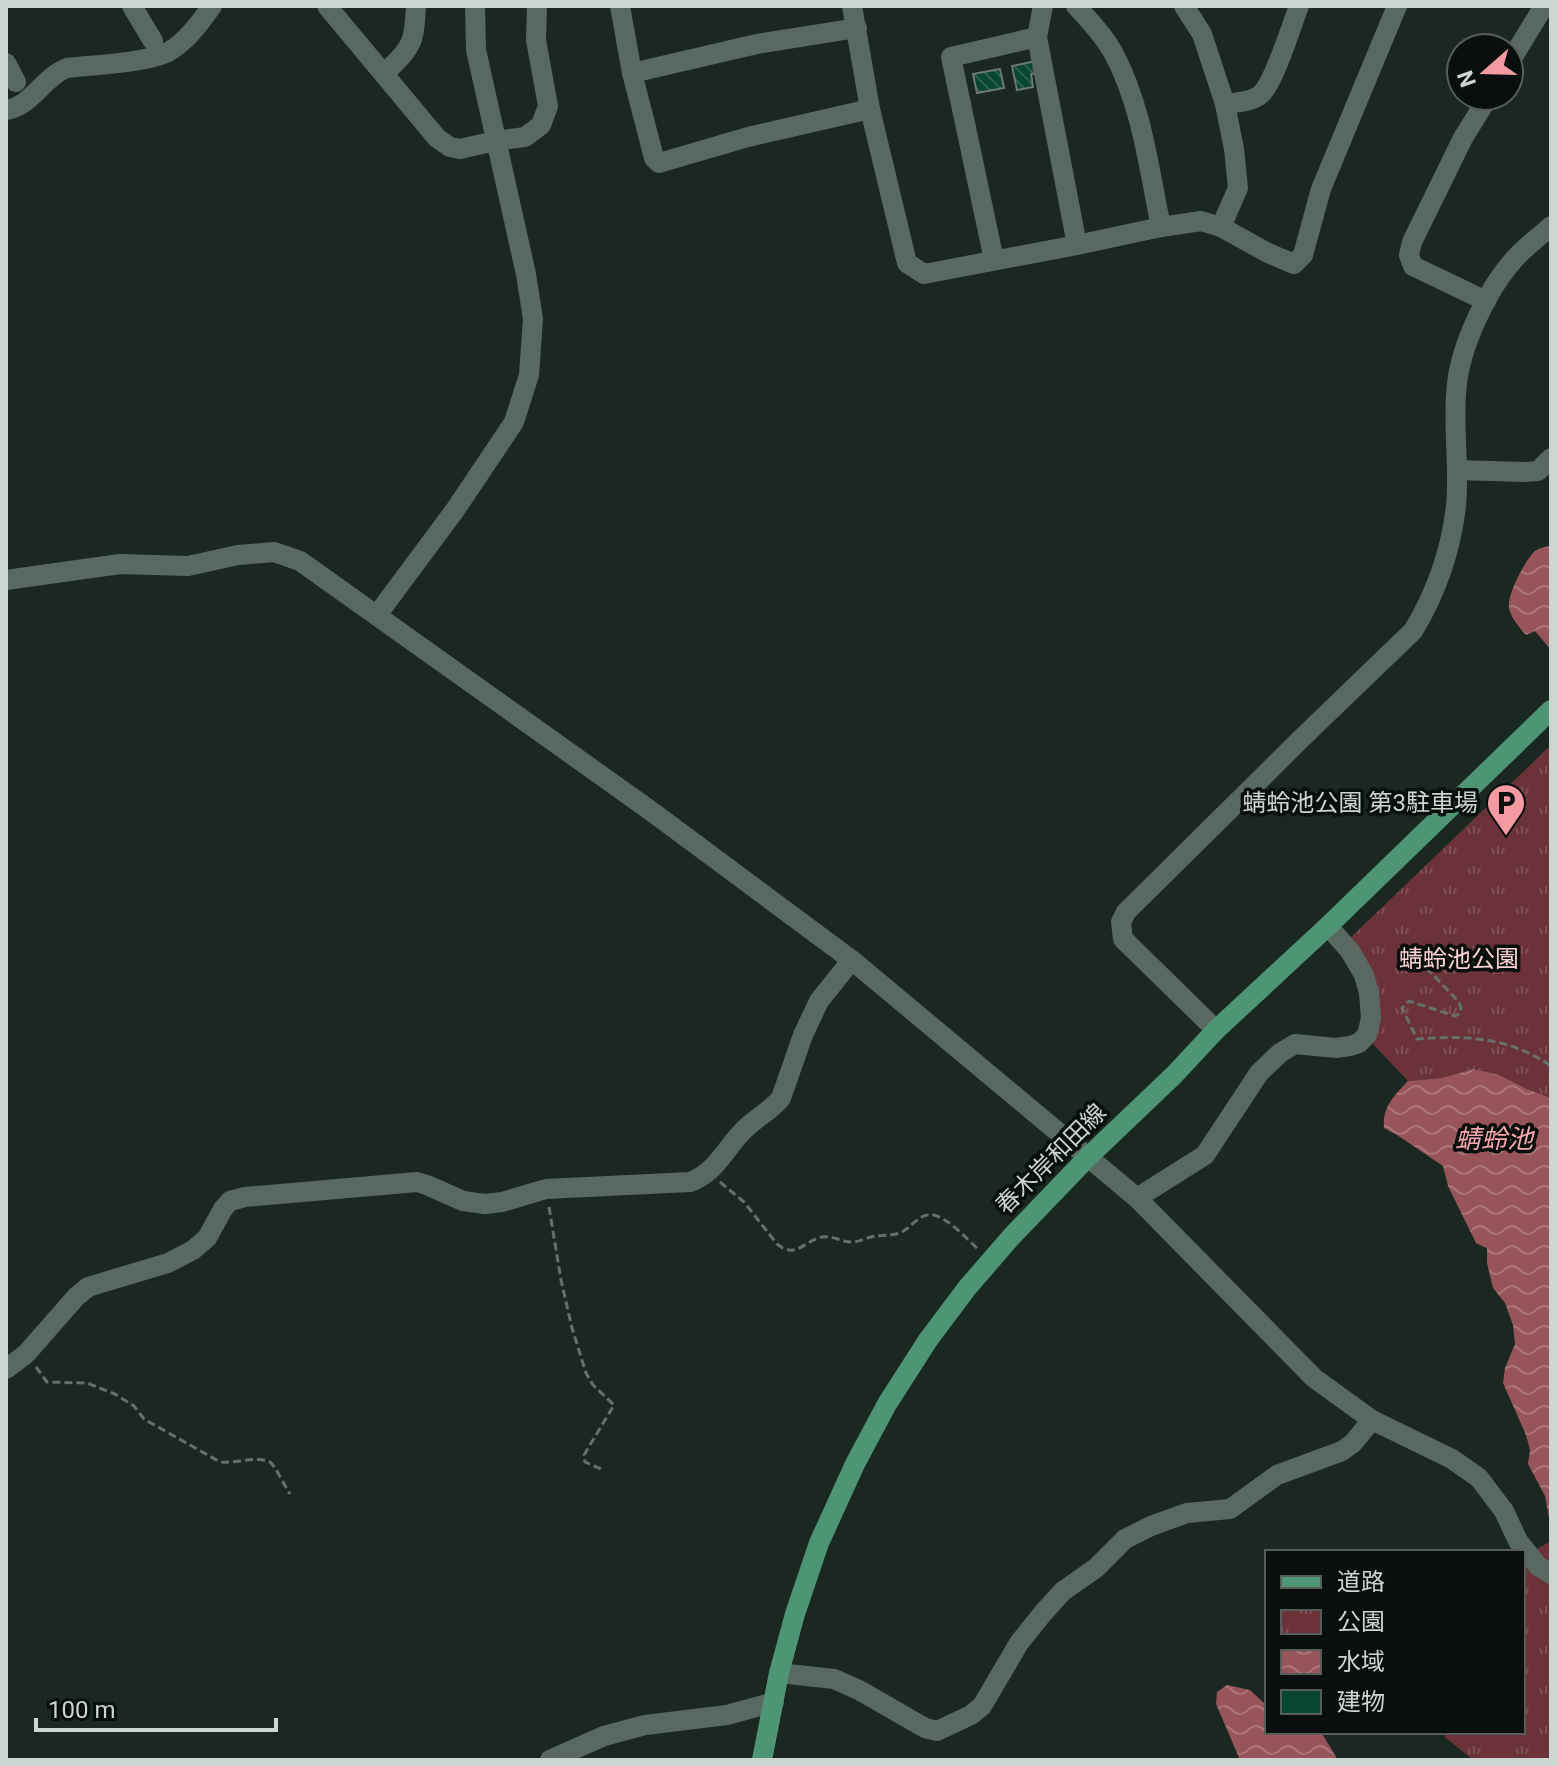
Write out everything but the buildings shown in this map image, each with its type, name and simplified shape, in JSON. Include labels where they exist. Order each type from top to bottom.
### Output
[{"type":"main road","name":"春木岸和田線","points":[[762,1760],[779,1673],[819,1543],[887,1404],[928,1340],[967,1288],[1088,1157],[1216,1030],[1551,710]]},
{"type":"street","points":[[132,6],[153,41]]},
{"type":"street","points":[[6,110],[20,105],[57,72],[67,68],[150,58],[166,53],[182,42],[212,6]]},
{"type":"street","points":[[327,6],[437,138],[450,147],[460,149],[525,137],[541,125],[548,106],[536,40],[537,6]]},
{"type":"street","points":[[384,74],[410,48],[415,33],[416,6]]},
{"type":"street","points":[[377,615],[455,510],[514,422],[529,375],[533,319],[526,274],[476,50],[475,6]]},
{"type":"street","points":[[620,6],[632,73],[654,158],[659,163],[748,137],[870,109]]},
{"type":"street","points":[[852,6],[870,109],[907,263],[924,274],[1201,221],[1221,227],[1294,264],[1303,255],[1321,189],[1397,6]]},
{"type":"street","points":[[1043,6],[1037,37],[1077,245]]},
{"type":"street","points":[[1076,6],[1098,29],[1114,54],[1135,103],[1161,227]]},
{"type":"street","points":[[1184,6],[1202,34],[1225,104],[1234,149],[1238,188],[1221,227]]},
{"type":"street","points":[[1225,104],[1260,96],[1269,85],[1299,6]]},
{"type":"street","points":[[1525,37],[1544,6]]},
{"type":"street","points":[[632,73],[757,44],[857,28]]},
{"type":"street","points":[[994,260],[951,57],[1037,37]]},
{"type":"street","points":[[6,63],[16,82]]},
{"type":"street","points":[[1479,112],[1412,242],[1409,255],[1413,266],[1486,301]]},
{"type":"street","points":[[1216,1030],[1123,939],[1121,922],[1126,912],[1413,631],[1425,611],[1446,558],[1456,505],[1457,381],[1474,324],[1511,263],[1551,226]]},
{"type":"street","points":[[1457,470],[1538,471],[1551,458]]},
{"type":"street","points":[[6,580],[120,564],[188,566],[238,555],[274,552],[300,561],[651,811],[853,961],[1137,1198],[1314,1378],[1372,1420],[1452,1459],[1479,1478],[1504,1511],[1518,1541],[1538,1566],[1551,1574]]},
{"type":"street","points":[[1137,1198],[1205,1155],[1259,1073],[1280,1053],[1295,1044],[1336,1048],[1350,1046],[1367,1035],[1371,1018],[1364,975],[1350,951],[1328,926]]},
{"type":"street","points":[[6,1369],[26,1354],[88,1287],[168,1263],[193,1250],[207,1238],[230,1201],[245,1197],[417,1182],[463,1201],[485,1204],[546,1189],[690,1182],[702,1178],[743,1131],[781,1098],[803,1035],[819,1001],[847,966]]},
{"type":"street","points":[[779,1673],[834,1679],[925,1728],[937,1731],[971,1715],[982,1706],[1019,1643],[1043,1613],[1063,1591],[1096,1568],[1125,1539],[1187,1513],[1230,1509],[1277,1475],[1342,1451],[1372,1420]]},
{"type":"street","points":[[550,1760],[604,1736],[645,1725],[727,1715],[774,1702]]},
{"type":"path","points":[[1418,959],[1459,1002],[1461,1008],[1455,1016],[1409,1001],[1404,1004],[1404,1014],[1417,1039],[1488,1039],[1509,1044],[1551,1066]]},
{"type":"path","points":[[709,1172],[744,1202],[784,1250],[804,1247],[815,1239],[827,1236],[852,1242],[872,1236],[900,1234],[921,1217],[934,1215],[951,1225],[990,1260]]},
{"type":"path","points":[[546,1189],[561,1280],[586,1373],[593,1385],[614,1405],[584,1455],[585,1462],[601,1469]]},
{"type":"path","points":[[26,1354],[47,1382],[87,1383],[115,1394],[134,1406],[144,1419],[220,1462],[229,1464],[264,1459],[271,1462],[290,1494]]},
{"type":"green space","name":"蜻蛉池公園","points":[[1551,745],[1551,1098],[1473,1069],[1442,1078],[1408,1081],[1373,1044],[1377,1013],[1348,940]]},
{"type":"green space","points":[[1551,1541],[1551,1760],[1473,1760],[1445,1737],[1446,1734],[1525,1734],[1525,1556]]},
{"type":"water","points":[[1551,546],[1551,650],[1535,631],[1526,635],[1513,618],[1509,602],[1521,570],[1530,557],[1537,550]]},
{"type":"water","name":"蜻蛉池","points":[[1473,1069],[1499,1075],[1551,1098],[1551,1528],[1545,1496],[1528,1464],[1530,1450],[1526,1435],[1503,1383],[1505,1368],[1515,1344],[1513,1325],[1505,1303],[1493,1288],[1487,1248],[1476,1243],[1448,1186],[1443,1166],[1384,1128],[1387,1108],[1408,1081],[1442,1078]]},
{"type":"water","points":[[1227,1685],[1250,1690],[1265,1704],[1265,1734],[1322,1734],[1338,1760],[1240,1760],[1216,1704],[1217,1692]]},
{"type":"place","name":"蜻蛉池公園 第3駐車場","points":[[1506,837]]}]
